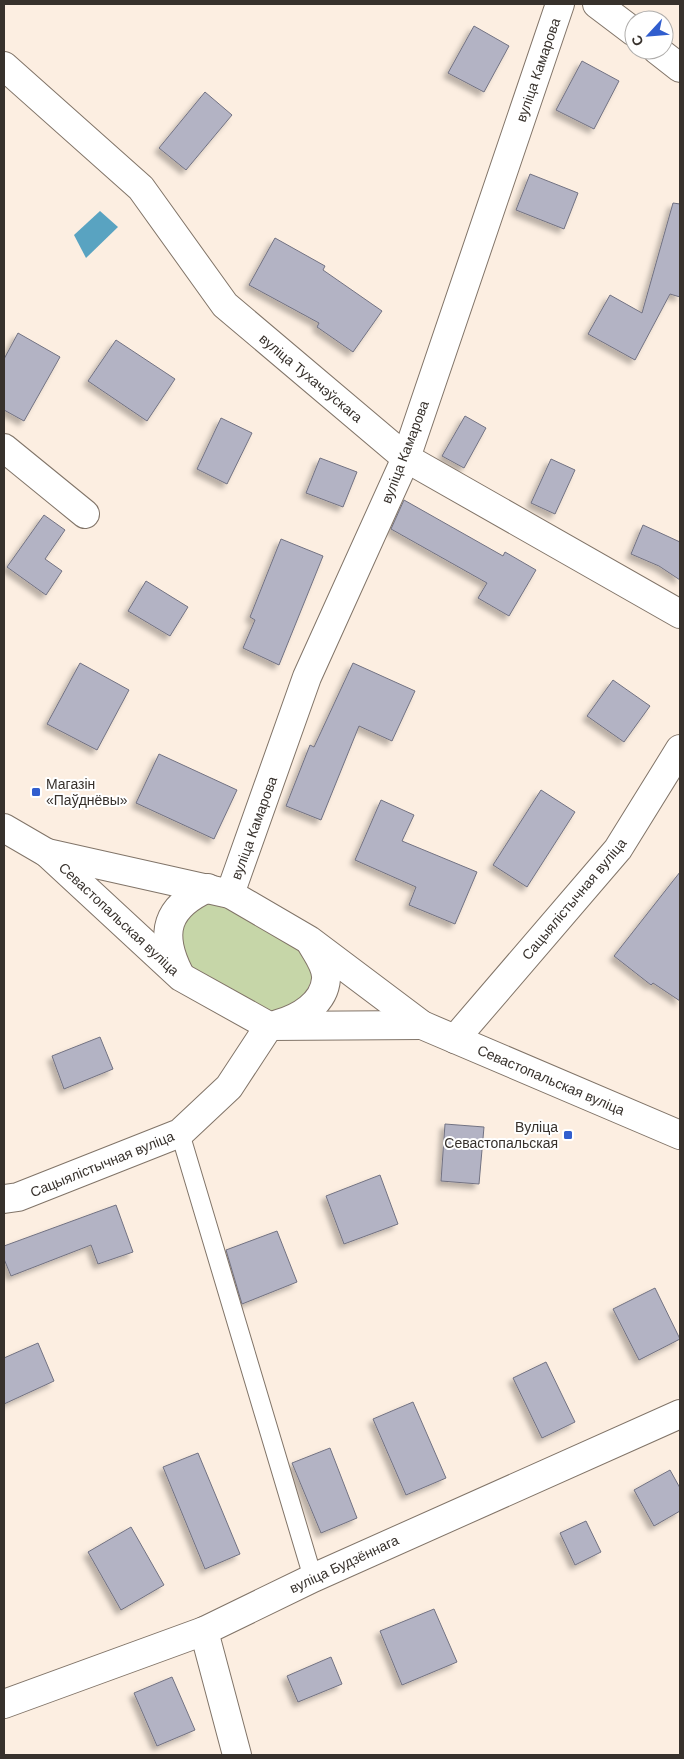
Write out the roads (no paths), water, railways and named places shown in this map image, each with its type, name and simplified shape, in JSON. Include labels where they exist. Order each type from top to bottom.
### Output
[{"type":"street","name":"вуліца Камарова","points":[[219,891],[307,677],[406,458],[560,4]]},
{"type":"street","points":[[597,4],[624,24]]},
{"type":"street","points":[[670,60],[680,68]]},
{"type":"street","name":"вуліца Тухачэўскага","points":[[4,66],[141,188],[226,305],[406,458],[680,614]]},
{"type":"street","points":[[4,448],[85,514]]},
{"type":"street","name":"Сацыялістычная вуліца","points":[[455,1039],[618,849],[680,749]]},
{"type":"street","name":"Севастопальская вуліца","points":[[4,828],[47,853],[181,977],[269,1026],[422,1025]]},
{"type":"street","name":"Севастопальская вуліца","points":[[47,853],[219,891],[309,940],[422,1025],[680,1135]]},
{"type":"street","points":[[181,977],[172,958],[168,939],[171,920],[178,906],[191,895],[219,891]]},
{"type":"street","points":[[269,1026],[295,1019],[310,1008],[322,993],[326,978],[322,961],[309,940]]},
{"type":"street","name":"Сацыялістычная вуліца","points":[[4,1199],[18,1197],[180,1133],[229,1087],[269,1026]]},
{"type":"street","name":"вуліца Будзённага","points":[[4,1704],[204,1631],[313,1578],[680,1414]]},
{"type":"street","points":[[204,1631],[237,1755]]},
{"type":"lane","points":[[180,1133],[313,1578]]},
{"type":"water","points":[[100,211],[118,227],[86,258],[74,235]]},
{"type":"place","name":"Магазін «Паўднёвы»","points":[[36,792]]},
{"type":"place","name":"Вуліца Севастопальская","points":[[568,1135]]}]
